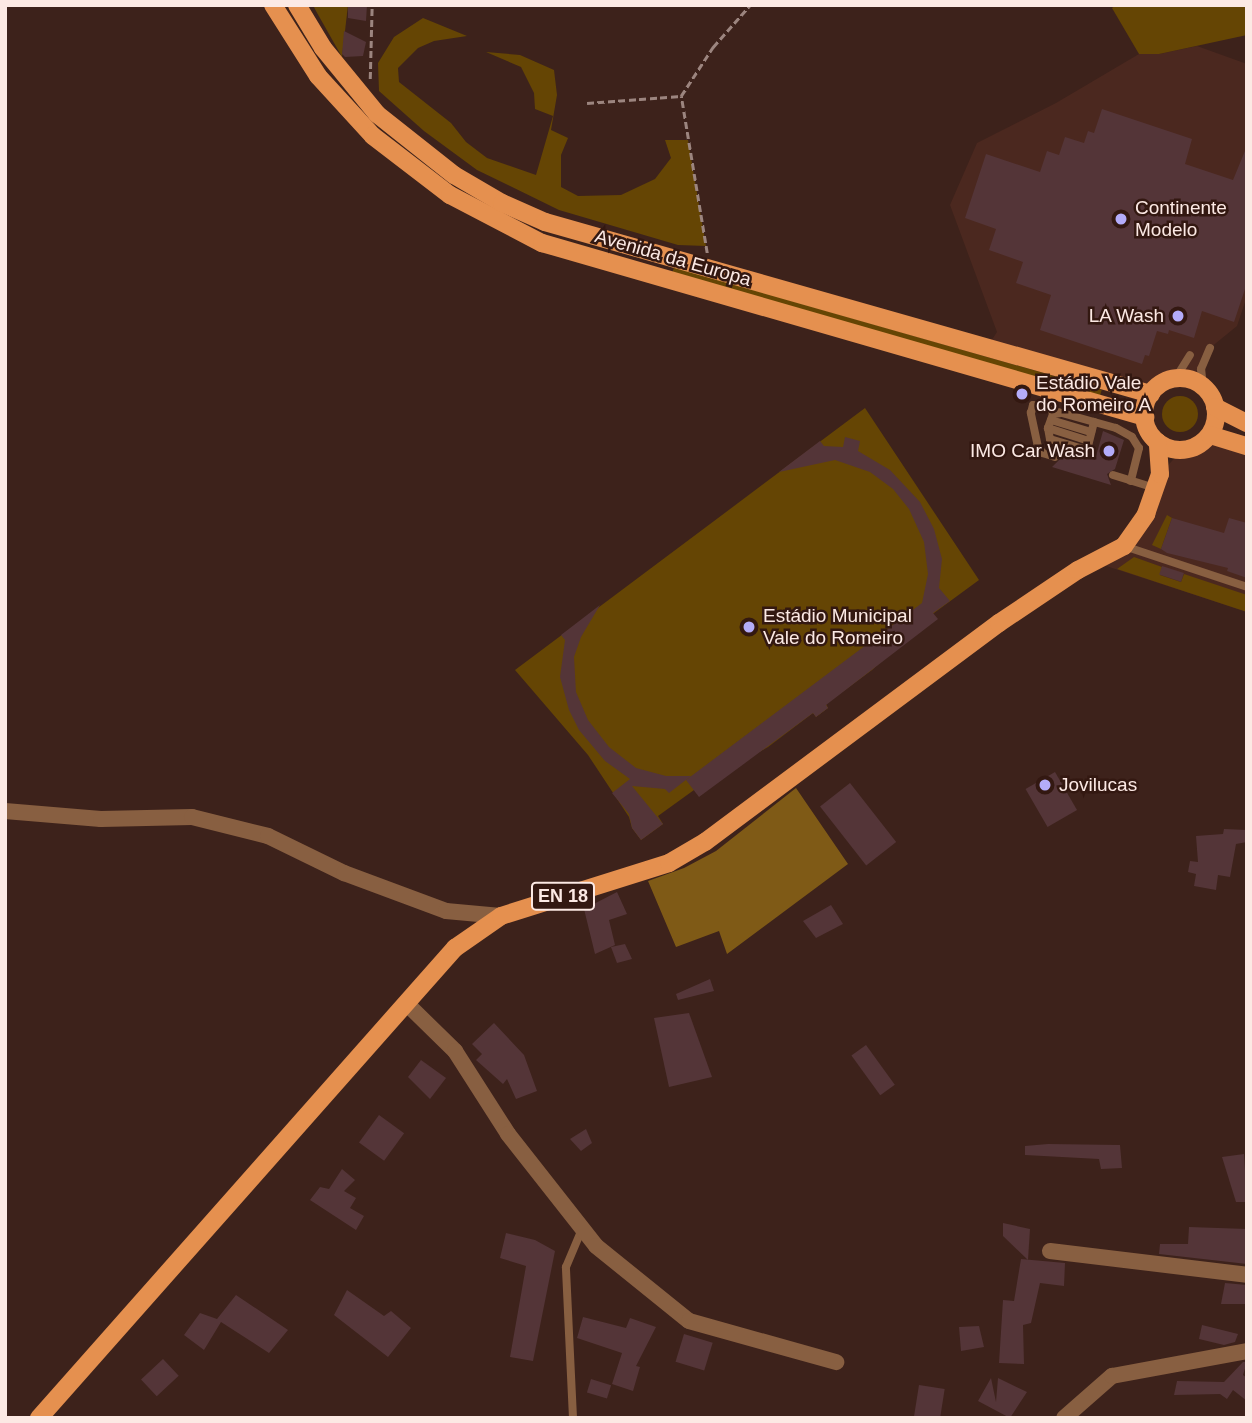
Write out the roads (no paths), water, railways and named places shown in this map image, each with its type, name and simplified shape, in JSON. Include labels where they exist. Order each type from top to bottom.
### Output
[{"type":"main road","name":"Avenida da Europa","points":[[273,5],[318,76],[373,135],[450,195],[542,243],[1144,417]]},
{"type":"main road","name":"Avenida da Europa","points":[[297,5],[323,48],[377,114],[454,175],[502,203],[545,222],[1151,394]]},
{"type":"main road","points":[[1175,379],[1192,381],[1203,387],[1215,407],[1216,417],[1210,435],[1199,445],[1182,450],[1158,442],[1147,427],[1144,417],[1151,394],[1161,384],[1175,379]]},
{"type":"main road","points":[[1215,407],[1247,423]]},
{"type":"main road","points":[[1210,435],[1247,446]]},
{"type":"main road","name":"EN 18","points":[[39,1418],[455,948],[501,916],[669,863],[705,842],[999,622],[1078,570],[1124,546],[1146,514],[1157,481],[1158,442]]},
{"type":"main road","name":"EN 18","points":[[1157,481],[1182,450]]},
{"type":"street","points":[[5,811],[101,819],[192,817],[268,836],[344,873],[446,911],[501,916]]},
{"type":"street","points":[[406,1003],[455,1051],[508,1135],[596,1246],[689,1321],[836,1362]]},
{"type":"street","points":[[1050,1251],[1247,1275]]},
{"type":"street","points":[[1064,1418],[1112,1376],[1247,1350]]},
{"type":"lane","points":[[1203,387],[1201,369],[1210,348]]},
{"type":"lane","points":[[1175,379],[1190,355]]},
{"type":"lane","points":[[1055,457],[1043,453],[1038,447],[1031,413],[1033,405],[1094,422],[1132,437],[1139,448],[1131,481]]},
{"type":"lane","points":[[1062,412],[1053,414],[1049,424],[1051,440],[1087,450],[1094,422]]},
{"type":"lane","points":[[1049,424],[1090,437]]},
{"type":"lane","points":[[1114,475],[1131,481],[1157,481]]},
{"type":"lane","points":[[1124,546],[1247,587]]},
{"type":"lane","points":[[573,1418],[566,1267],[582,1229]]},
{"type":"place","name":"Continente Modelo","points":[[1121,219]]},
{"type":"place","name":"LA Wash","points":[[1178,316]]},
{"type":"place","name":"Estádio Vale do Romeiro A","points":[[1022,394]]},
{"type":"place","name":"IMO Car Wash","points":[[1109,451]]},
{"type":"place","name":"Estádio Municipal Vale do Romeiro","points":[[749,627]]},
{"type":"place","name":"Jovilucas","points":[[1045,785]]}]
